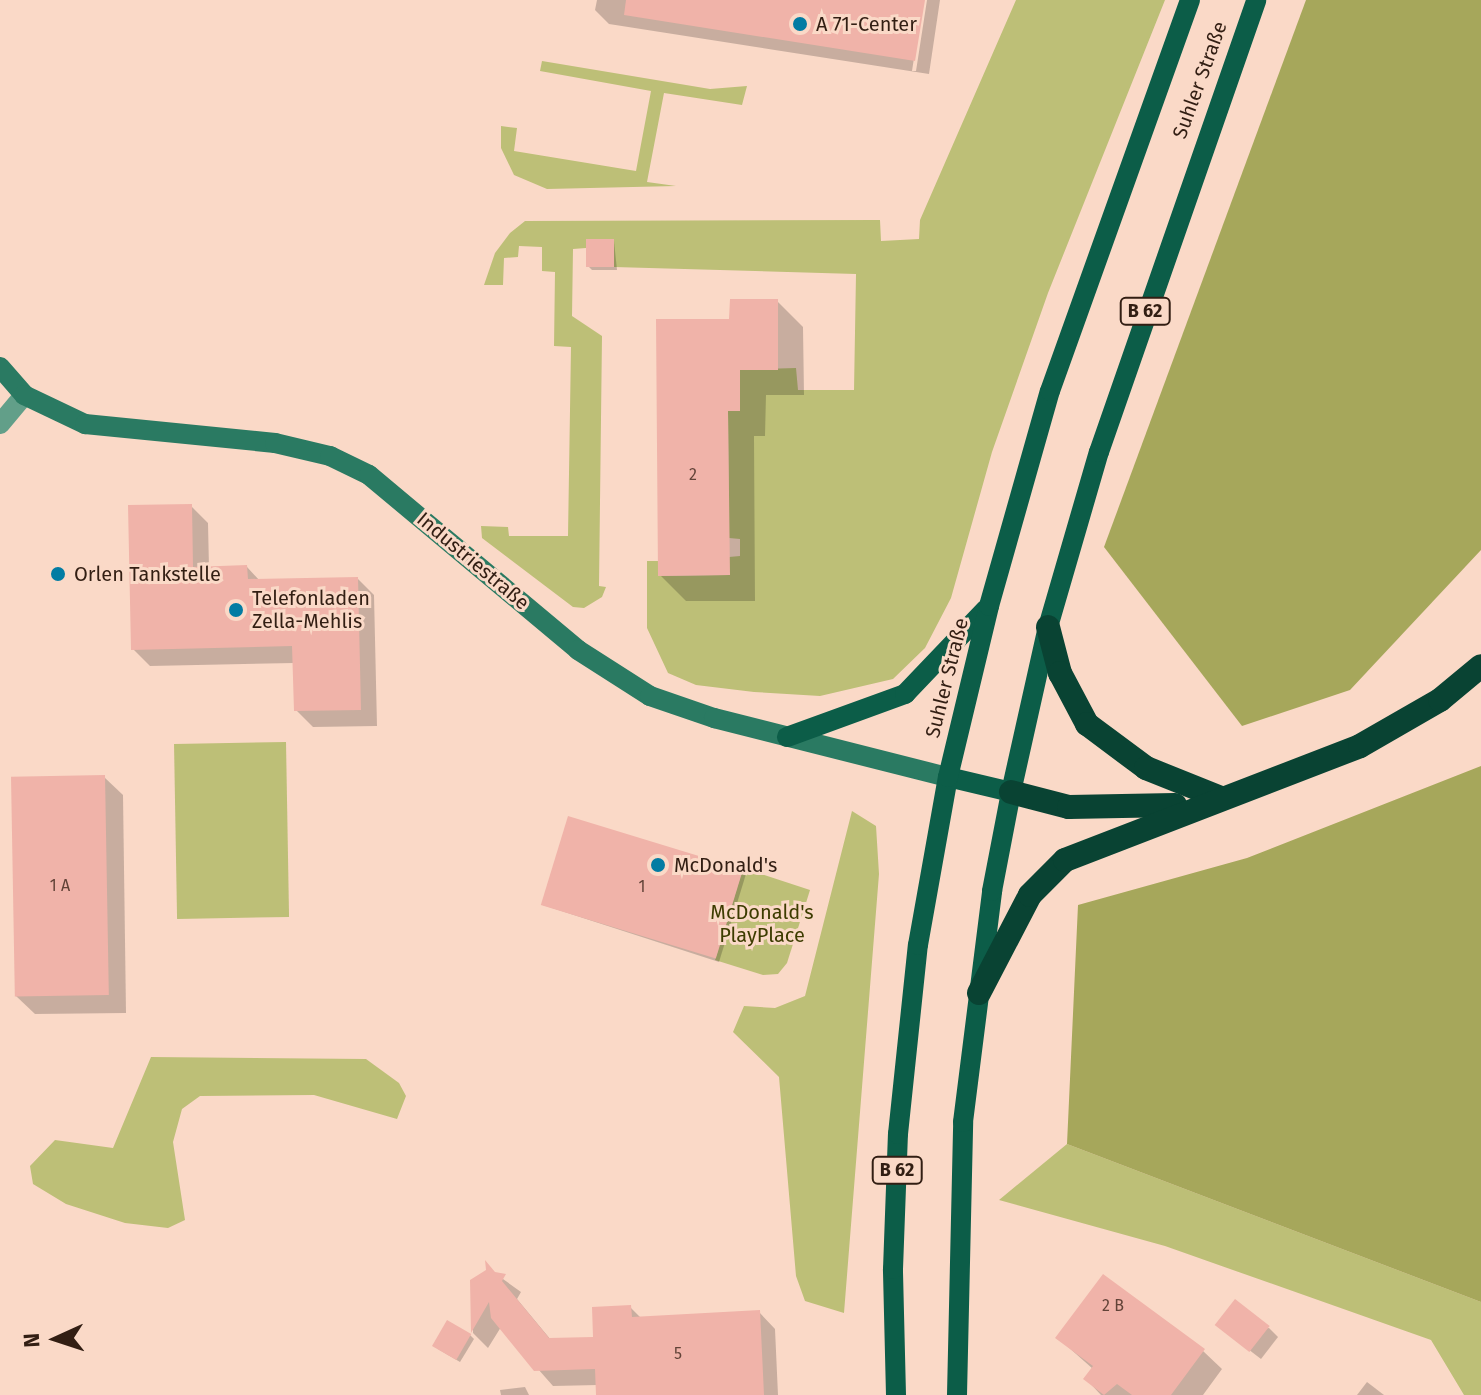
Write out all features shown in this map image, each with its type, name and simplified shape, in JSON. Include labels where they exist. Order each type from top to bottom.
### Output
[{"type":"highway","points":[[1048,627],[1060,673],[1087,724],[1146,768],[1221,798]]},
{"type":"highway","points":[[979,993],[1030,895],[1065,860],[1360,746],[1440,700],[1481,666]]},
{"type":"highway","points":[[1011,792],[1069,807],[1108,810],[1221,798]]},
{"type":"main road","name":"Suhler Straße","points":[[896,1395],[893,1269],[898,1134],[918,945],[948,777],[989,606],[1060,363],[1190,0]]},
{"type":"main road","name":"Suhler Straße","points":[[957,1395],[963,1122],[979,993],[1011,792],[1048,627],[1155,278],[1256,0]]},
{"type":"main road","points":[[787,737],[905,694],[989,606]]},
{"type":"main road","points":[[948,777],[1011,792]]},
{"type":"street","name":"Industriestraße","points":[[0,367],[24,395],[85,424],[275,443],[330,456],[379,483],[607,672],[650,696],[787,737],[948,777]]},
{"type":"street","points":[[0,424],[24,395]]},
{"type":"green space","points":[[1016,0],[1165,0],[1048,293],[992,452],[951,598],[925,648],[893,679],[820,696],[754,692],[696,685],[668,673],[647,628],[647,561],[658,561],[658,576],[729,575],[729,557],[740,556],[740,539],[729,538],[728,411],[740,410],[740,393],[729,370],[796,368],[798,390],[854,390],[856,274],[614,267],[614,240],[587,239],[586,248],[573,249],[572,316],[602,336],[599,586],[606,587],[602,597],[584,608],[573,607],[482,538],[481,526],[508,527],[509,536],[568,536],[571,347],[554,346],[555,272],[542,271],[542,247],[519,246],[518,257],[504,258],[503,285],[484,285],[495,253],[510,233],[525,221],[880,220],[881,241],[919,239],[920,220]]},
{"type":"green space","points":[[542,61],[710,89],[747,86],[742,105],[664,93],[647,182],[676,186],[547,189],[514,175],[501,148],[501,126],[517,128],[514,151],[636,171],[651,91],[540,71]]},
{"type":"green space","points":[[286,742],[289,917],[177,919],[174,744]]},
{"type":"green space","points":[[852,811],[876,826],[879,874],[844,1313],[805,1301],[796,1276],[779,1077],[733,1032],[744,1006],[775,1008],[805,996]]},
{"type":"green space","name":"McDonald's PlayPlace","points":[[743,868],[810,890],[787,963],[778,974],[763,975],[715,960]]},
{"type":"green space","points":[[151,1057],[366,1059],[399,1083],[406,1096],[397,1119],[314,1095],[200,1096],[182,1109],[173,1142],[185,1220],[168,1228],[125,1223],[66,1204],[33,1184],[30,1166],[55,1140],[113,1148]]},
{"type":"green space","points":[[1067,1144],[1481,1302],[1481,1395],[1464,1395],[1431,1340],[1165,1246],[999,1200]]},
{"type":"shaded area","points":[[1306,0],[1481,0],[1481,550],[1350,690],[1242,726],[1104,547]]},
{"type":"shaded area","points":[[1481,766],[1481,1302],[1067,1144],[1078,905],[1247,858]]},
{"type":"building","name":"A 71-Center","points":[[626,0],[925,0],[915,61],[624,15]]},
{"type":"building","points":[[586,239],[614,239],[614,267],[586,267]]},
{"type":"building","points":[[730,299],[778,299],[778,370],[740,370],[740,411],[728,411],[730,575],[658,576],[656,319],[729,319]]},
{"type":"building","points":[[192,504],[193,567],[247,565],[248,579],[358,577],[361,710],[294,711],[292,646],[131,650],[128,505]]},
{"type":"building","points":[[105,775],[109,995],[15,997],[11,777]]},
{"type":"building","points":[[568,816],[743,870],[716,958],[541,905]]},
{"type":"building","points":[[485,1260],[495,1272],[506,1274],[502,1281],[549,1338],[593,1337],[592,1307],[631,1305],[632,1317],[760,1310],[764,1395],[596,1395],[595,1369],[534,1371],[491,1318],[489,1302],[471,1333],[470,1280],[486,1270]]},
{"type":"building","points":[[1103,1274],[1205,1349],[1171,1395],[1132,1395],[1117,1384],[1104,1395],[1083,1379],[1093,1366],[1055,1338]]},
{"type":"building","points":[[1235,1299],[1270,1326],[1249,1352],[1215,1325]]},
{"type":"building","points":[[447,1320],[471,1334],[456,1360],[432,1346]]},
{"type":"place","name":"A 71-Center","points":[[800,24]]},
{"type":"place","name":"Orlen Tankstelle","points":[[58,574]]},
{"type":"place","name":"Telefonladen Zella-Mehlis","points":[[236,610]]},
{"type":"place","name":"McDonald's","points":[[658,865]]}]
